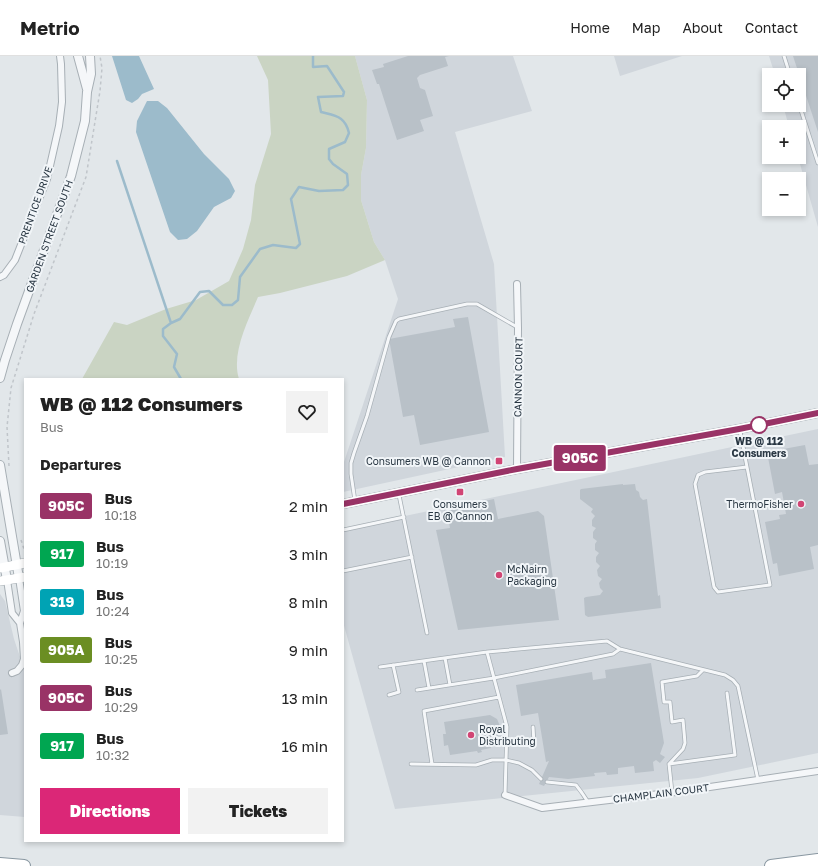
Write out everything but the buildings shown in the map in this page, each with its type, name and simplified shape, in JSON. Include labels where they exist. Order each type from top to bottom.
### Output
[{"type":"highway","points":[[771,866],[818,860]]},
{"type":"highway","points":[[0,864],[24,866]]},
{"type":"main road","points":[[344,504],[517,469],[739,429],[818,413]]},
{"type":"main road","points":[[2,567],[21,564]]},
{"type":"main road","points":[[3,580],[22,577]]},
{"type":"street","name":"PRENTICE DRIVE","points":[[0,277],[4,275],[15,260],[47,179],[59,126],[61,108],[60,56]]},
{"type":"street","name":"GARDEN STREET SOUTH","points":[[78,56],[87,92]]},
{"type":"street","name":"GARDEN STREET SOUTH","points":[[0,378],[17,324],[71,176],[85,121],[87,92],[91,74],[90,56]]},
{"type":"street","name":"CANNON COURT","points":[[517,284],[517,469]]},
{"type":"street","points":[[0,465],[21,564],[24,611],[20,623],[24,659],[22,665],[12,673]]},
{"type":"street","points":[[0,540],[3,580],[12,613],[20,623]]},
{"type":"street","name":"CHAMPLAIN COURT","points":[[505,794],[542,808],[672,792],[818,771]]},
{"type":"lane","points":[[784,56],[788,68]]},
{"type":"lane","points":[[802,112],[818,163]]},
{"type":"lane","points":[[355,502],[351,463],[367,416],[389,337],[396,321],[399,319],[467,304],[477,304],[518,328]]},
{"type":"lane","points":[[739,429],[747,467],[770,585],[718,592],[714,587],[695,484],[698,475],[705,472],[747,467]]},
{"type":"lane","points":[[399,493],[427,632]]},
{"type":"lane","points":[[344,530],[404,517]]},
{"type":"lane","points":[[344,570],[412,557]]},
{"type":"lane","points":[[380,667],[487,652],[607,641],[620,649],[725,675],[734,680],[738,686],[758,780]]},
{"type":"lane","points":[[417,690],[494,678],[613,654],[620,649]]},
{"type":"lane","points":[[487,652],[507,727],[505,794]]},
{"type":"lane","points":[[444,658],[450,685]]},
{"type":"lane","points":[[424,661],[429,688]]},
{"type":"lane","points":[[389,695],[399,692],[393,665]]},
{"type":"lane","points":[[672,792],[669,764],[683,749],[685,743],[683,720],[672,722],[670,702],[664,702],[662,682],[697,676],[703,670]]},
{"type":"lane","points":[[669,764],[735,755],[727,693]]},
{"type":"lane","points":[[432,764],[424,711],[499,697]]},
{"type":"lane","points":[[506,742],[534,743],[533,727]]},
{"type":"lane","points":[[411,764],[476,765],[492,760],[506,760],[519,763],[532,770],[541,779]]},
{"type":"lane","points":[[546,782],[576,785],[588,802]]},
{"type":"path","points":[[9,469],[7,428],[11,388],[34,314],[86,176],[100,91],[102,68],[100,56]]},
{"type":"path","points":[[20,538],[24,549]]},
{"type":"shaded area","points":[[355,56],[513,56],[532,111],[455,132],[494,264],[505,457],[344,492],[344,462],[398,299],[385,260],[374,242],[361,200],[361,175],[366,148],[367,100]]},
{"type":"shaded area","points":[[614,56],[682,56],[620,76]]},
{"type":"shaded area","points":[[769,56],[818,56],[818,227],[806,185],[806,172],[802,172],[800,164],[806,164],[806,120],[787,120],[785,112],[806,112],[806,68],[773,68]]},
{"type":"shaded area","points":[[818,429],[818,753],[698,778],[395,809],[344,626],[344,529]]},
{"type":"shaded area","points":[[0,594],[5,601],[14,639],[24,669],[24,817],[0,815]]},
{"type":"green space","points":[[257,56],[355,56],[367,100],[366,148],[361,175],[361,200],[374,242],[385,260],[347,276],[258,297],[245,327],[239,348],[237,359],[239,378],[83,378],[114,322],[127,325],[166,309],[196,300],[229,281],[243,249],[251,220],[255,185],[271,134],[268,80]]},
{"type":"water","points":[[112,56],[139,56],[154,89],[142,94],[132,103],[126,100]]},
{"type":"water","points":[[147,101],[158,101],[167,108],[204,154],[229,179],[235,191],[231,198],[214,207],[197,231],[187,239],[178,240],[170,232],[136,132],[137,121]]},
{"type":"waterway","points":[[180,378],[174,367],[177,354],[163,336],[163,329],[180,319],[200,292],[209,291],[223,305],[232,305],[238,300],[240,277],[260,249],[273,245],[296,248],[300,244],[291,199],[299,187],[319,191],[343,190],[348,185],[347,174],[333,164],[329,159],[329,149],[345,142],[349,133],[347,127],[339,118],[321,112],[318,97],[343,96],[344,92],[327,66],[313,67],[313,56]]},
{"type":"waterway","points":[[117,161],[171,323]]},
{"type":"bus line","name":"905C","points":[[344,504],[517,469],[739,429],[818,413]]},
{"type":"place","name":"WB @ 112 Consumers","points":[[759,425]]},
{"type":"place","name":"Consumers WB @ Cannon","points":[[499,461]]},
{"type":"place","name":"Consumers EB @ Cannon","points":[[460,492]]},
{"type":"place","name":"ThermoFisher","points":[[801,504]]},
{"type":"place","name":"McNairn Packaging","points":[[499,575]]},
{"type":"place","name":"Royal Distributing","points":[[471,735]]}]
